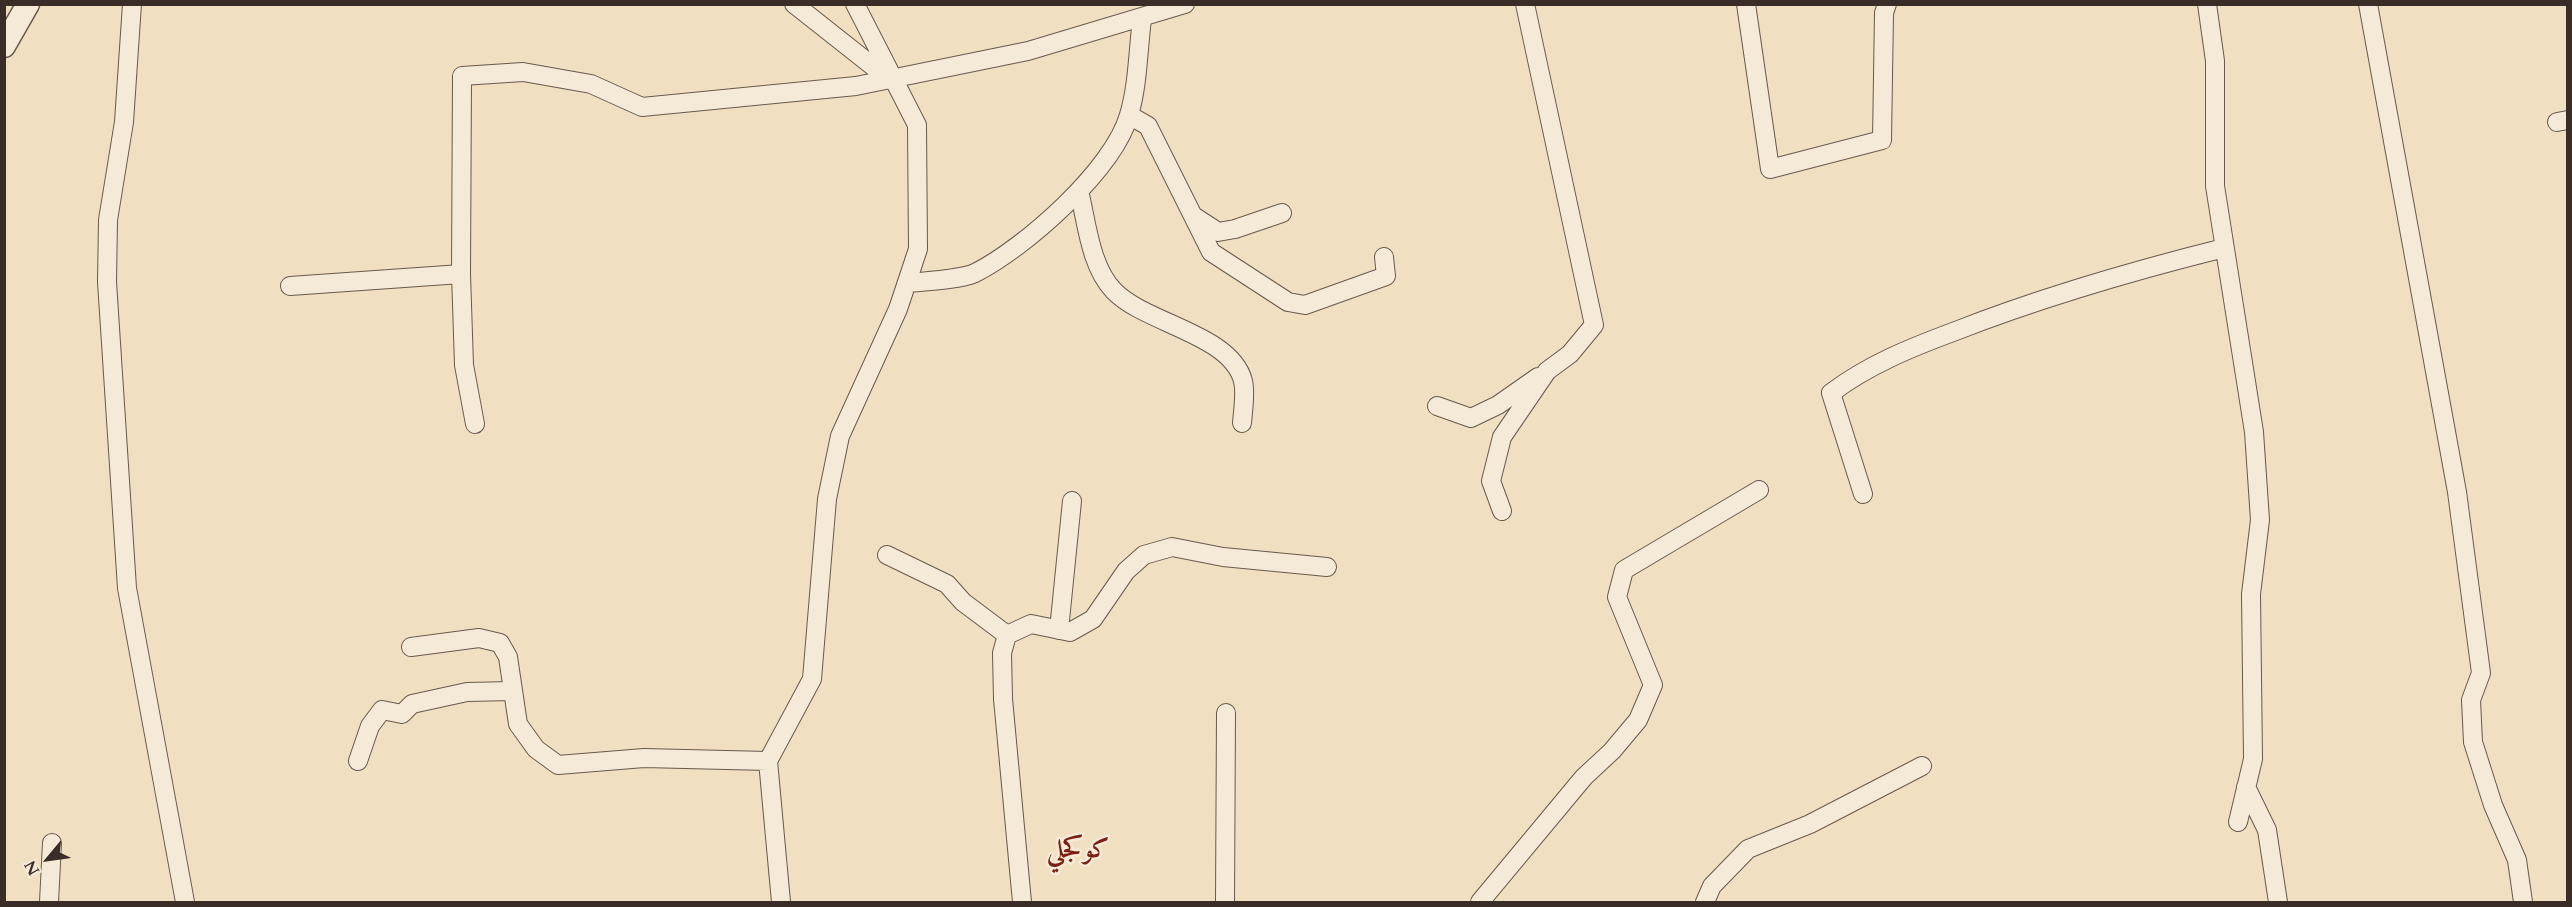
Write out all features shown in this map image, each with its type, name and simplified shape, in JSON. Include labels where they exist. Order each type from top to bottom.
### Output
[{"type":"street","points":[[4,46],[28,4]]},
{"type":"street","points":[[132,4],[124,122],[108,220],[107,282],[127,588],[185,903]]},
{"type":"street","points":[[795,4],[892,79]]},
{"type":"street","points":[[781,903],[768,761],[812,680],[827,499],[840,436],[898,309],[918,249],[917,125],[855,4]]},
{"type":"street","points":[[475,424],[464,365],[461,274],[462,76],[523,72],[591,84],[642,107],[856,86],[1028,51],[1142,19],[1185,4]]},
{"type":"street","points":[[1437,406],[1470,418],[1498,405],[1570,354],[1594,325],[1525,4]]},
{"type":"street","points":[[1746,4],[1770,170],[1882,140],[1884,13],[1887,4]]},
{"type":"street","points":[[2207,4],[2215,61],[2215,186],[2254,432],[2260,520],[2251,594],[2253,759],[2238,822]]},
{"type":"street","points":[[2368,4],[2457,492],[2481,673],[2471,700],[2474,742],[2493,805],[2517,860],[2523,903]]},
{"type":"street","points":[[907,283],[973,274],[1019,244],[1079,191],[1112,151],[1129,115],[1142,19]]},
{"type":"street","points":[[1129,115],[1148,126],[1211,252],[1288,302],[1305,305],[1386,276],[1384,257]]},
{"type":"street","points":[[1079,191],[1099,270],[1114,291],[1149,314],[1198,338],[1235,362],[1243,383],[1242,423]]},
{"type":"street","points":[[1195,217],[1218,231],[1235,229],[1282,213]]},
{"type":"street","points":[[1863,494],[1831,393],[1858,373],[2018,306],[2130,271],[2224,248]]},
{"type":"street","points":[[290,286],[461,274]]},
{"type":"street","points":[[1502,511],[1491,481],[1502,437],[1547,371]]},
{"type":"street","points":[[1480,903],[1577,786],[1612,752],[1638,720],[1653,685],[1617,597],[1624,570],[1759,490]]},
{"type":"street","points":[[1059,630],[1072,501]]},
{"type":"street","points":[[1022,903],[1003,699],[1002,653],[1007,635],[1031,624],[1070,632],[1093,619],[1126,571],[1144,555],[1172,547],[1223,557],[1327,567]]},
{"type":"street","points":[[887,555],[947,584],[963,602],[1007,635]]},
{"type":"street","points":[[411,647],[479,638],[500,643],[508,657],[518,724],[536,749],[558,765],[644,758],[768,761]]},
{"type":"street","points":[[358,761],[370,726],[382,710],[402,714],[412,704],[467,693],[513,691]]},
{"type":"street","points":[[1225,903],[1226,713]]},
{"type":"street","points":[[1705,903],[1712,886],[1748,849],[1810,824],[1922,766]]},
{"type":"street","points":[[2246,787],[2267,830],[2278,903]]},
{"type":"street","points":[[49,903],[52,843]]},
{"type":"district","name":"كوكجلي","points":[[1078,851]]}]
